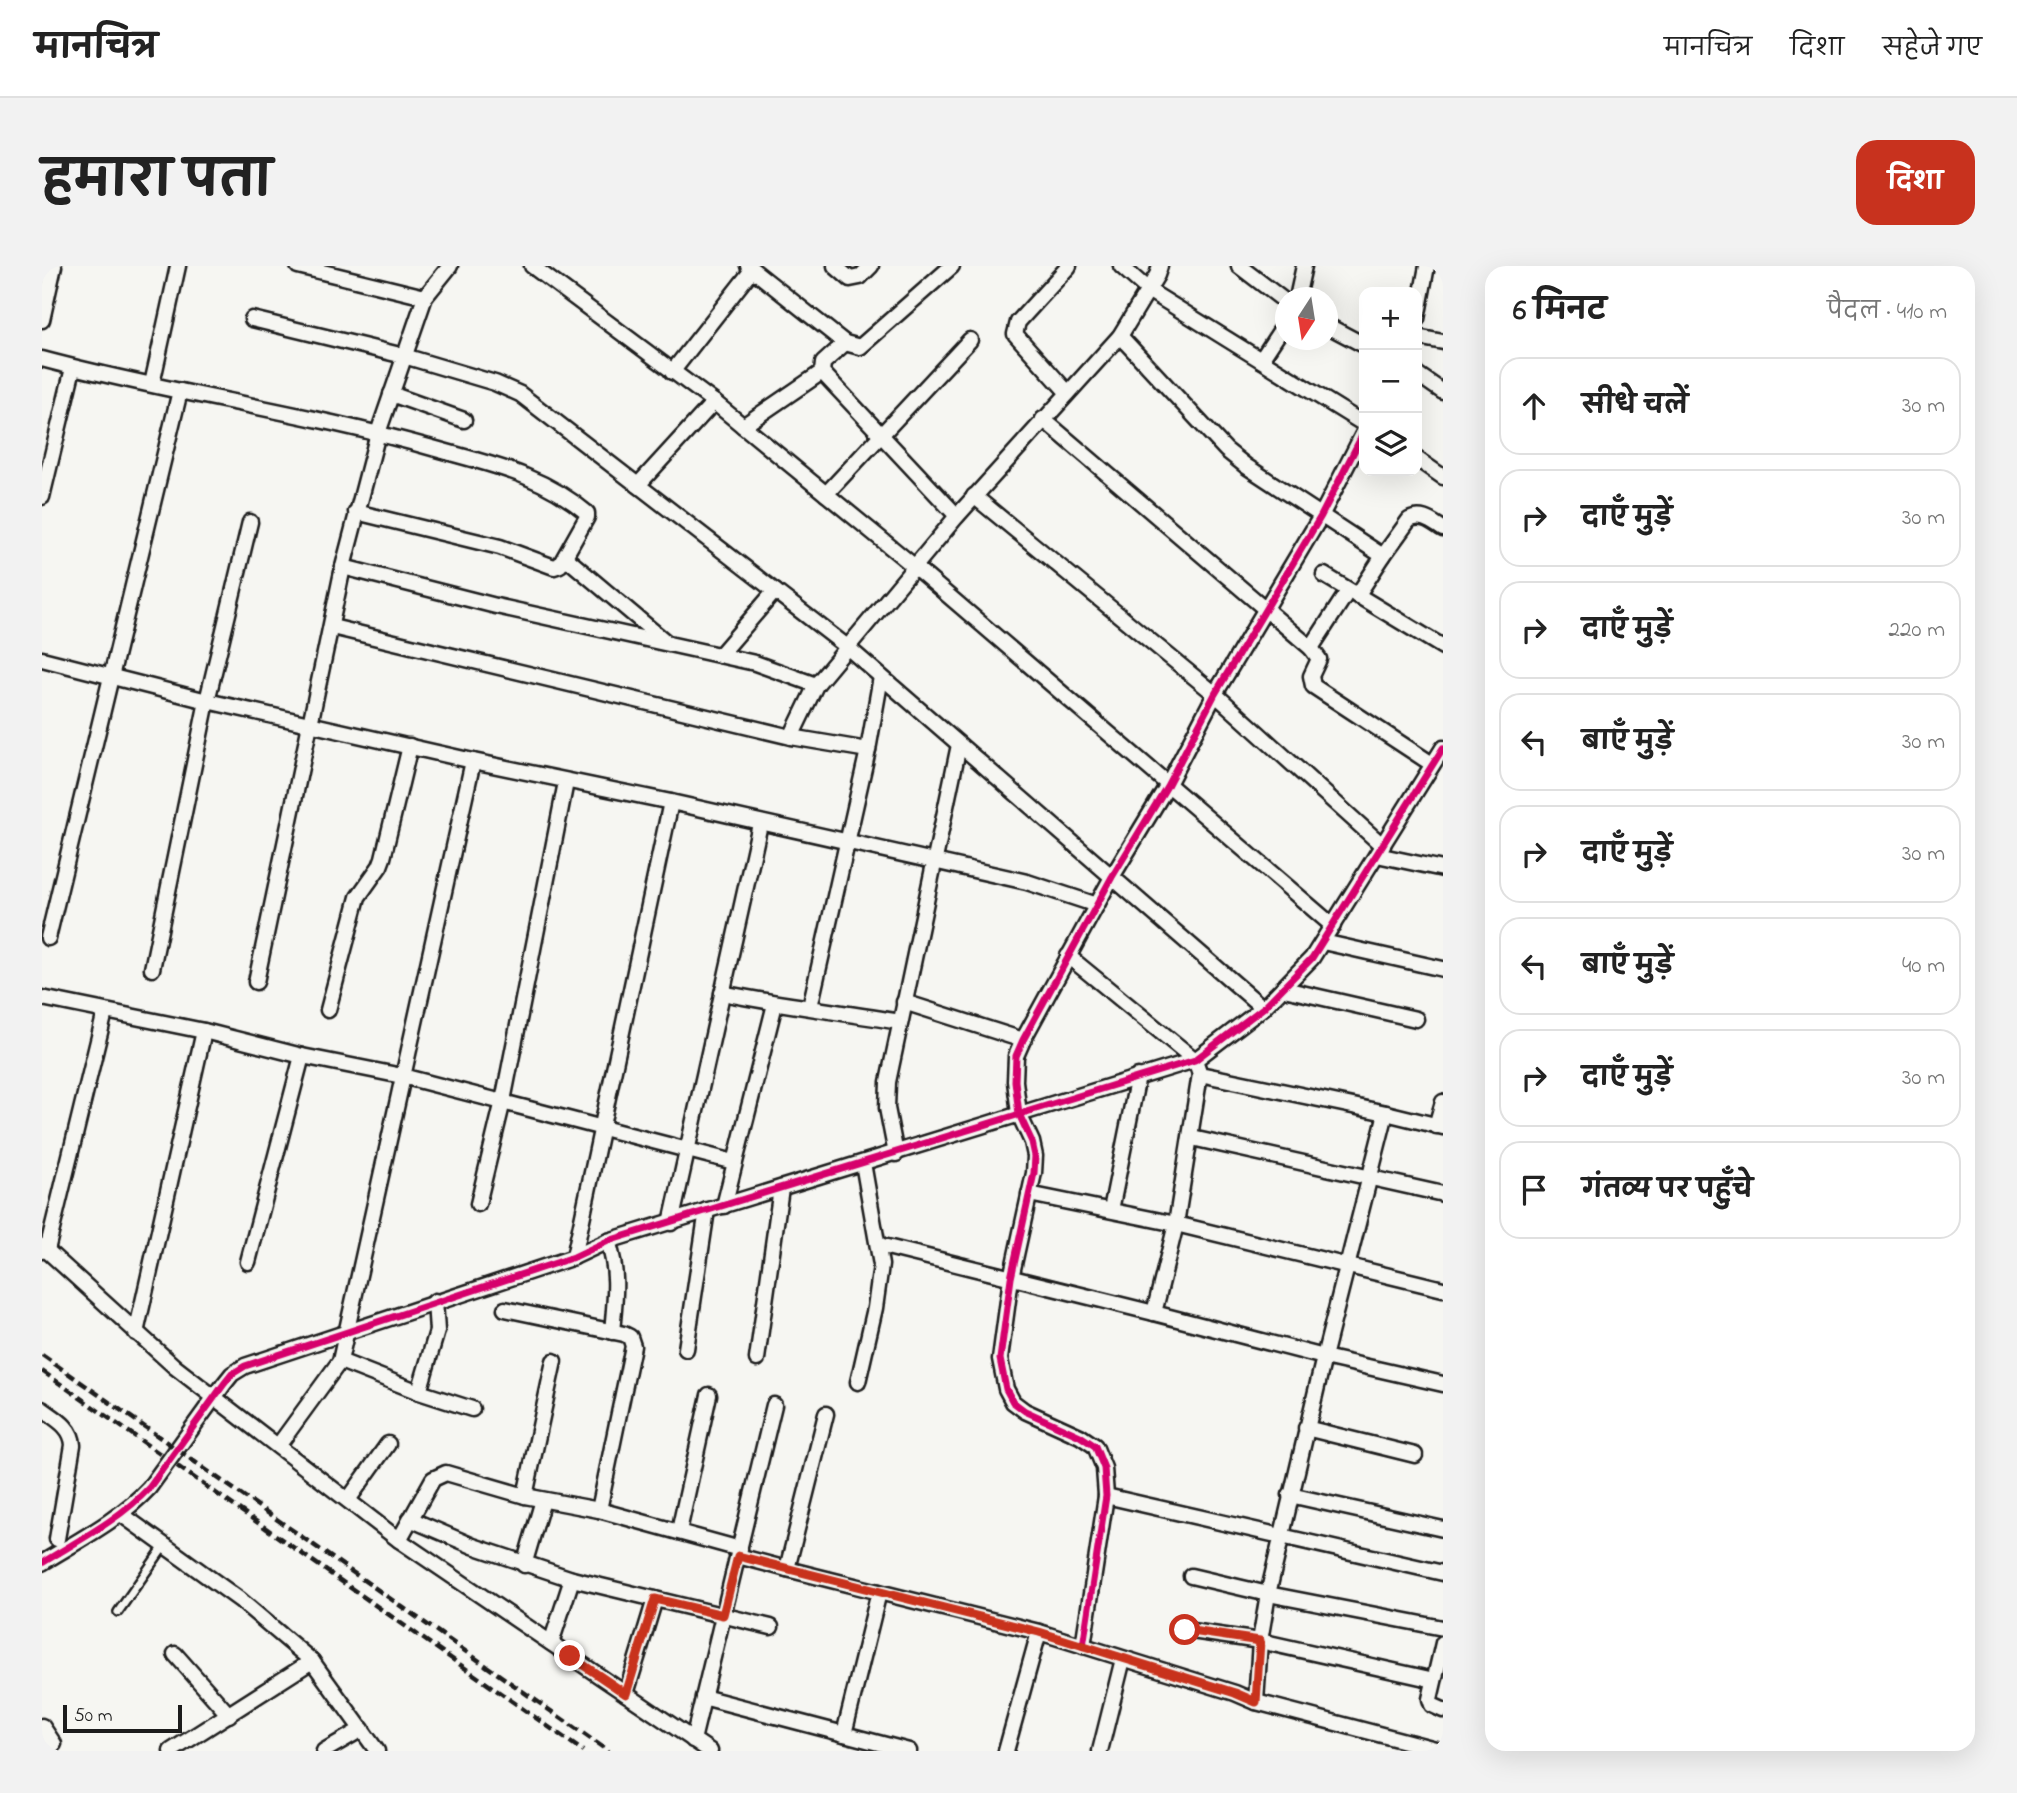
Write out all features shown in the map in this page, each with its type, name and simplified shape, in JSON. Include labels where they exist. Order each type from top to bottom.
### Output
[{"type":"street","points":[[42,320],[54,266]]},
{"type":"street","points":[[152,384],[178,266]]},
{"type":"street","points":[[298,266],[425,297]]},
{"type":"street","points":[[256,982],[343,567],[377,432],[425,297],[450,266]]},
{"type":"street","points":[[532,266],[714,402],[915,567],[1333,926]]},
{"type":"street","points":[[835,266],[850,279],[855,279],[871,266]]},
{"type":"street","points":[[672,372],[750,268],[845,343],[860,347],[952,266]]},
{"type":"street","points":[[1068,393],[1015,334],[1018,322],[1069,266]]},
{"type":"street","points":[[1121,266],[1148,290],[1359,421]]},
{"type":"street","points":[[790,737],[816,685],[846,646],[974,496],[1119,336],[1160,266]]},
{"type":"street","points":[[1239,266],[1275,294]]},
{"type":"street","points":[[1299,287],[1304,266]]},
{"type":"street","points":[[1422,292],[1427,266]]},
{"type":"street","points":[[252,318],[404,356],[514,391],[846,646],[1263,1009]]},
{"type":"street","points":[[1338,331],[1359,342]]},
{"type":"street","points":[[1119,336],[1226,450],[1383,556]]},
{"type":"street","points":[[1422,338],[1443,342]]},
{"type":"street","points":[[1261,360],[1275,339]]},
{"type":"street","points":[[826,494],[970,340]]},
{"type":"street","points":[[743,426],[821,372],[823,363],[845,343]]},
{"type":"street","points":[[42,359],[73,368],[377,432],[520,473],[547,485],[580,507],[587,513],[587,517],[560,565],[554,567],[500,547],[356,512]]},
{"type":"street","points":[[42,497],[73,368]]},
{"type":"street","points":[[821,372],[957,516]]},
{"type":"street","points":[[1422,377],[1443,392]]},
{"type":"street","points":[[48,938],[180,391]]},
{"type":"street","points":[[391,394],[464,420]]},
{"type":"street","points":[[638,485],[714,402]]},
{"type":"street","points":[[1043,419],[1311,648],[1319,659],[1311,676],[1313,686],[1432,764]]},
{"type":"street","points":[[1083,1646],[1106,1496],[1104,1468],[1095,1446],[1080,1436],[1025,1411],[1013,1402],[1006,1389],[1000,1359],[1011,1278],[1035,1156],[1032,1142],[1019,1114],[1014,1070],[1016,1056],[1112,877],[1167,786],[1215,694],[1321,516],[1359,442]]},
{"type":"street","points":[[1422,462],[1443,477]]},
{"type":"street","points":[[974,496],[1215,694],[1380,851],[1443,869]]},
{"type":"street","points":[[1311,648],[1409,520],[1423,517],[1443,529]]},
{"type":"street","points":[[152,969],[207,701],[250,522]]},
{"type":"street","points":[[565,557],[669,645]]},
{"type":"street","points":[[343,567],[496,606],[755,663],[816,685]]},
{"type":"street","points":[[1324,575],[1443,647]]},
{"type":"street","points":[[720,655],[775,592]]},
{"type":"street","points":[[332,627],[790,737],[868,750]]},
{"type":"street","points":[[42,659],[207,701],[1027,883],[1097,905]]},
{"type":"street","points":[[810,1007],[868,750],[881,677]]},
{"type":"street","points":[[895,1154],[886,1096],[959,745]]},
{"type":"street","points":[[328,1010],[358,897],[380,866],[410,746]]},
{"type":"street","points":[[1154,1313],[1176,1224],[1192,1138],[1198,1067],[1284,989],[1323,942],[1443,748]]},
{"type":"street","points":[[278,1446],[340,1361],[473,761]]},
{"type":"street","points":[[478,1204],[503,1101],[566,782]]},
{"type":"street","points":[[574,1257],[670,802]]},
{"type":"street","points":[[670,1223],[760,824]]},
{"type":"street","points":[[1323,942],[1443,969]]},
{"type":"street","points":[[1068,956],[1198,1067]]},
{"type":"street","points":[[1284,989],[1416,1019]]},
{"type":"street","points":[[722,993],[900,1023]]},
{"type":"street","points":[[42,999],[204,1031],[302,1056],[402,1076],[734,1162]]},
{"type":"street","points":[[904,1002],[1023,1040]]},
{"type":"street","points":[[724,1206],[775,1004]]},
{"type":"street","points":[[105,1012],[44,1249],[136,1333],[214,1399],[399,1540],[710,1751]]},
{"type":"street","points":[[136,1333],[204,1031]]},
{"type":"street","points":[[248,1262],[302,1056]]},
{"type":"street","points":[[42,1563],[58,1546],[121,1514],[149,1488],[232,1374],[245,1366],[574,1257],[608,1241],[895,1154],[1138,1076],[1198,1067],[1440,1126],[1443,1102]]},
{"type":"street","points":[[1111,1210],[1138,1076]]},
{"type":"street","points":[[1256,1702],[1260,1641],[1280,1538],[1385,1113]]},
{"type":"street","points":[[1192,1138],[1443,1194]]},
{"type":"street","points":[[858,1382],[880,1279],[878,1245],[863,1163]]},
{"type":"street","points":[[757,1359],[781,1188]]},
{"type":"street","points":[[1029,1194],[1176,1224],[1443,1289]]},
{"type":"street","points":[[686,1349],[707,1210]]},
{"type":"street","points":[[608,1241],[615,1262],[616,1276],[612,1332]]},
{"type":"street","points":[[878,1245],[1324,1357],[1443,1384]]},
{"type":"street","points":[[419,1392],[437,1331],[435,1301]]},
{"type":"street","points":[[505,1309],[630,1337],[633,1346],[598,1510]]},
{"type":"street","points":[[340,1361],[419,1392],[472,1409]]},
{"type":"street","points":[[525,1496],[554,1361]]},
{"type":"street","points":[[679,1531],[709,1395]]},
{"type":"street","points":[[693,1740],[774,1405]]},
{"type":"street","points":[[42,1409],[73,1435],[58,1546]]},
{"type":"street","points":[[787,1569],[826,1413]]},
{"type":"street","points":[[1306,1428],[1415,1455]]},
{"type":"street","points":[[348,1500],[388,1444]]},
{"type":"street","points":[[399,1540],[433,1479],[446,1473],[525,1496],[598,1510],[679,1531],[787,1569],[1039,1632],[1235,1693],[1256,1702],[1443,1751]]},
{"type":"street","points":[[1290,1494],[1443,1529]]},
{"type":"street","points":[[1106,1496],[1280,1538],[1443,1573]]},
{"type":"street","points":[[524,1565],[544,1500]]},
{"type":"street","points":[[121,1514],[240,1600],[312,1661],[377,1751]]},
{"type":"street","points":[[410,1518],[472,1546],[524,1565],[771,1626]]},
{"type":"street","points":[[42,1535],[58,1546]]},
{"type":"street","points":[[1191,1576],[1443,1628]]},
{"type":"street","points":[[551,1643],[572,1579]]},
{"type":"street","points":[[844,1734],[879,1592]]},
{"type":"street","points":[[626,1694],[655,1599]]},
{"type":"street","points":[[1185,1630],[1260,1641],[1434,1680]]},
{"type":"street","points":[[1006,1751],[1039,1632]]},
{"type":"street","points":[[1443,1643],[1430,1699],[1432,1705],[1443,1710]]},
{"type":"street","points":[[175,1654],[229,1715]]},
{"type":"street","points":[[1102,1751],[1123,1659]]},
{"type":"street","points":[[171,1751],[312,1661]]},
{"type":"street","points":[[703,1697],[909,1751]]},
{"type":"street","points":[[42,1726],[54,1744]]},
{"type":"street","points":[[330,1749],[362,1729]]},
{"type":"lane","points":[[118,1612],[166,1544]]},
{"type":"railway","points":[[42,1355],[608,1751]]},
{"type":"railway","points":[[42,1371],[583,1751]]},
{"type":"cycle path","points":[[1083,1646],[1106,1496],[1104,1468],[1095,1446],[1080,1436],[1025,1411],[1013,1402],[1006,1389],[1000,1359],[1011,1278],[1034,1173],[1035,1156],[1032,1142],[1019,1114],[1015,1081],[1016,1056],[1112,877],[1167,786],[1215,694],[1321,516],[1359,442]]},
{"type":"cycle path","points":[[42,1563],[98,1529],[125,1510],[149,1488],[224,1384],[232,1374],[245,1366],[574,1257],[608,1241],[1195,1060],[1263,1008],[1312,958],[1443,748]]},
{"type":"route","points":[[570,1656],[626,1694],[655,1599],[723,1615],[738,1556],[1039,1632],[1235,1693],[1256,1702],[1260,1641],[1185,1630]]}]
